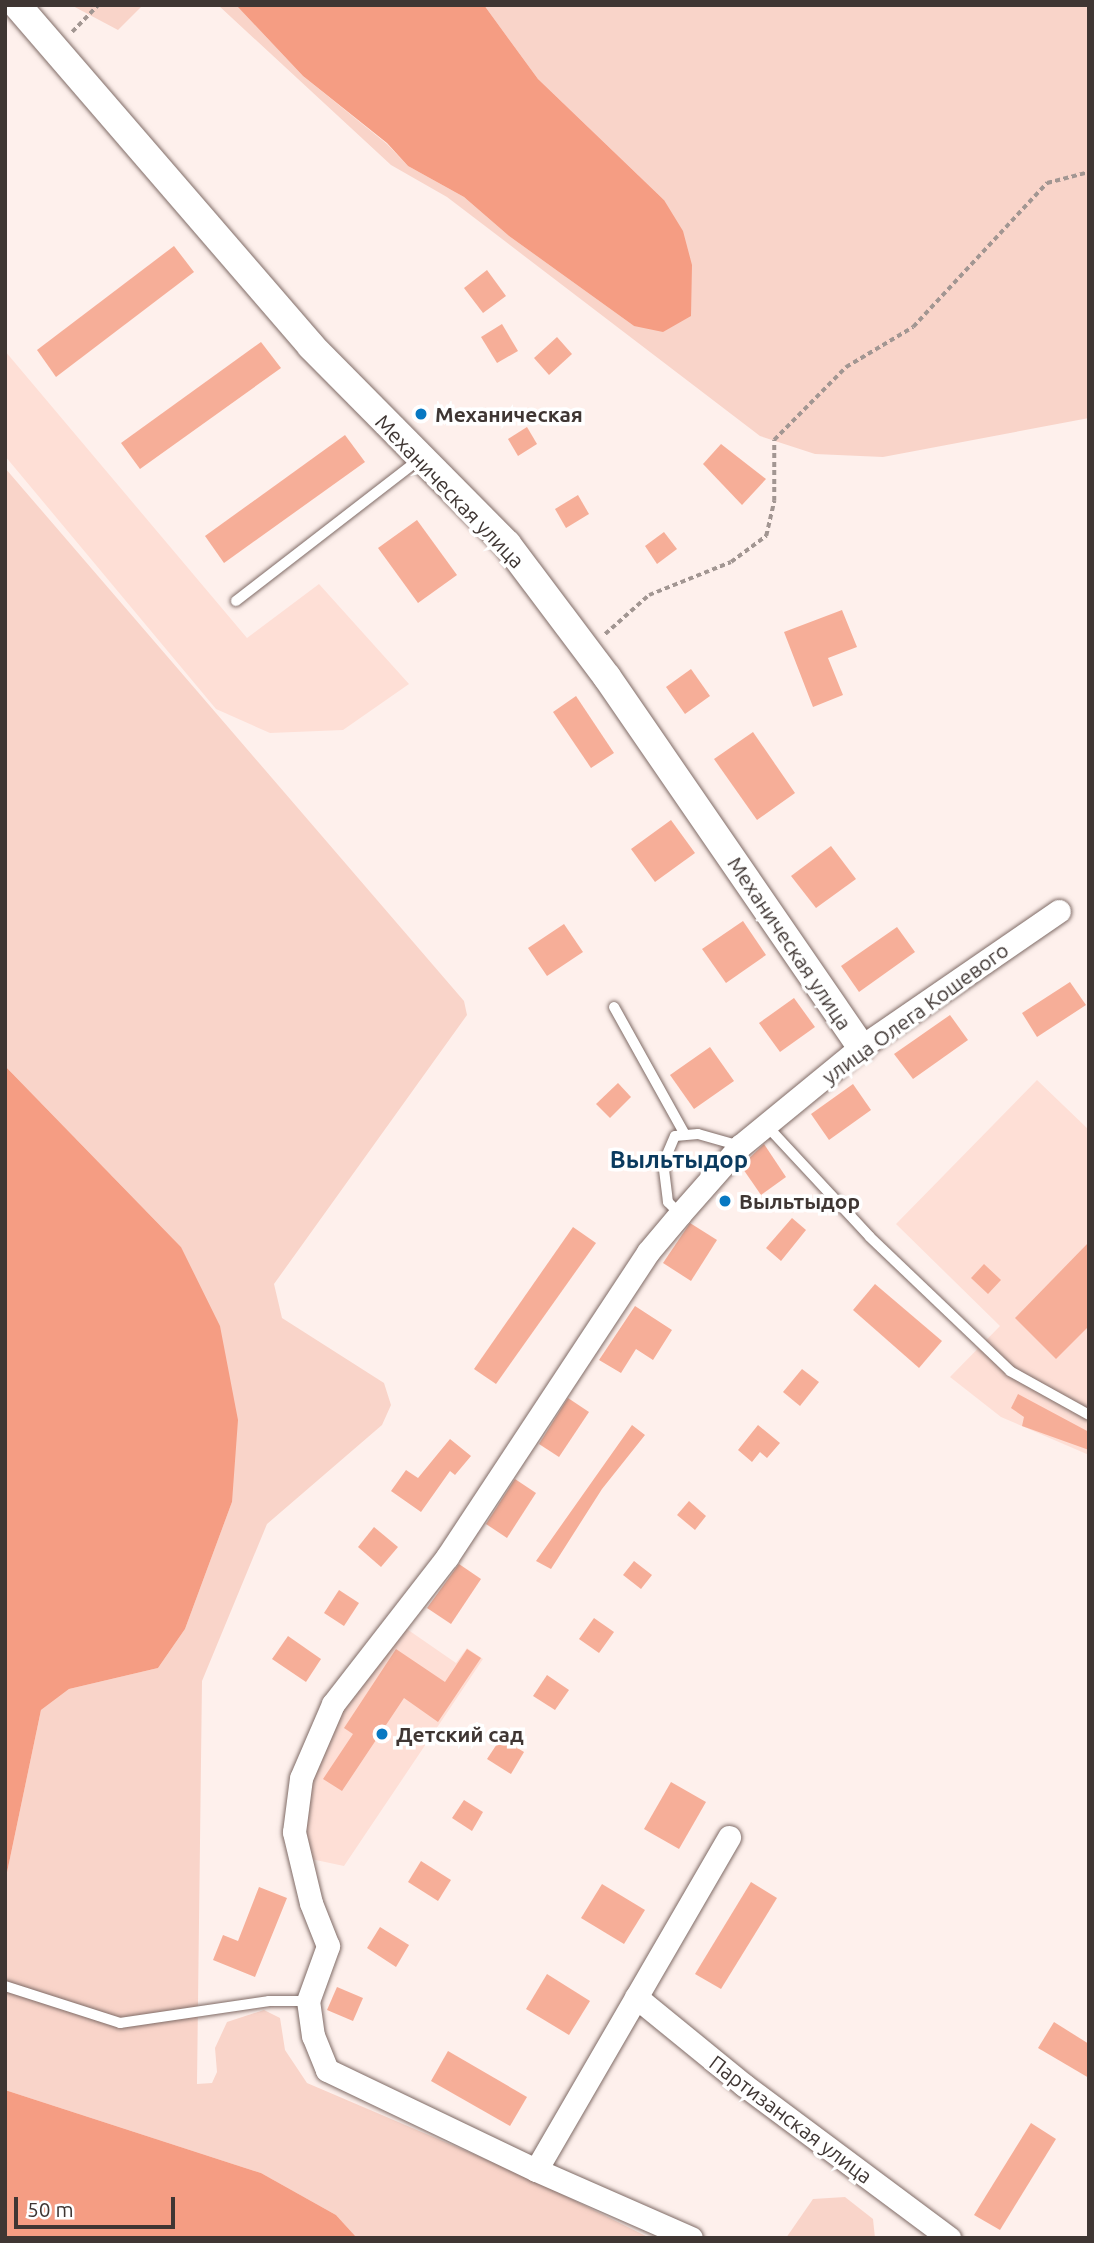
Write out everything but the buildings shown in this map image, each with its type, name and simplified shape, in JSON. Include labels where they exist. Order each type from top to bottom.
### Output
[{"type":"street","name":"Механическая улица","points":[[17,5],[54,52],[311,346],[507,544],[607,677],[861,1047]]},
{"type":"street","name":"улица Олега Кошевого","points":[[308,2001],[328,1946],[311,1903],[294,1832],[301,1778],[333,1704],[447,1557],[648,1252],[740,1146],[861,1047],[1059,911]]},
{"type":"street","points":[[536,2170],[729,1837]]},
{"type":"street","name":"Партизанская улица","points":[[636,1997],[744,2085],[949,2238]]},
{"type":"street","points":[[308,2001],[313,2036],[327,2070],[536,2170],[691,2238]]},
{"type":"lane","points":[[236,601],[420,458]]},
{"type":"lane","points":[[614,1007],[684,1133]]},
{"type":"lane","points":[[767,1126],[870,1237],[1010,1371],[1089,1415]]},
{"type":"lane","points":[[680,1214],[668,1202],[663,1164],[671,1142],[684,1133],[740,1146]]},
{"type":"lane","points":[[5,1986],[120,2024],[269,2001],[308,2001]]},
{"type":"path","points":[[54,52],[98,5]]},
{"type":"path","points":[[599,638],[649,595],[731,562],[766,536],[774,501],[774,440],[846,367],[913,327],[1047,183],[1089,172]]},
{"type":"shaded area","points":[[71,5],[143,5],[118,30]]},
{"type":"shaded area","points":[[218,5],[236,5],[303,76],[387,144],[408,166],[464,197],[509,236],[634,326],[664,200],[538,79],[484,5],[1089,5],[1089,418],[883,457],[815,454],[760,436],[447,197],[391,165]]},
{"type":"shaded area","points":[[236,5],[484,5],[538,79],[664,200],[683,231],[692,265],[691,316],[663,332],[634,326],[509,236],[464,197],[408,166],[387,143],[303,76]]},
{"type":"shaded area","points":[[5,351],[247,638],[319,584],[409,684],[343,730],[270,733],[216,709],[5,456]]},
{"type":"shaded area","points":[[5,468],[464,1001],[467,1015],[274,1284],[282,1318],[384,1383],[391,1405],[382,1425],[267,1524],[202,1681],[197,2084],[212,2083],[217,2072],[215,2048],[227,2022],[264,2010],[280,2018],[285,2050],[307,2083],[527,2177],[650,2238],[357,2238],[336,2215],[261,2173],[5,2090],[5,1882],[41,1710],[69,1689],[158,1668],[185,1629],[232,1502],[181,1247],[5,1066]]},
{"type":"shaded area","points":[[5,1066],[181,1247],[220,1326],[238,1420],[232,1502],[185,1629],[158,1668],[69,1689],[41,1710],[5,1882]]},
{"type":"shaded area","points":[[1037,1080],[1089,1130],[1089,1455],[1001,1417],[950,1377],[1000,1326],[896,1224]]},
{"type":"shaded area","name":"Детский сад","points":[[401,1625],[456,1663],[467,1648],[483,1659],[344,1866],[311,1859],[304,1832],[308,1778],[354,1690]]},
{"type":"shaded area","points":[[5,2090],[261,2173],[336,2215],[357,2238],[5,2238]]},
{"type":"shaded area","points":[[845,2197],[873,2219],[875,2238],[786,2238],[813,2199]]},
{"type":"place","name":"Механическая","points":[[421,414]]},
{"type":"place","name":"Выльтыдор","points":[[725,1201]]},
{"type":"place","name":"Детский сад","points":[[382,1734]]},
{"type":"district","name":"Выльтыдор","points":[[679,1160]]}]
